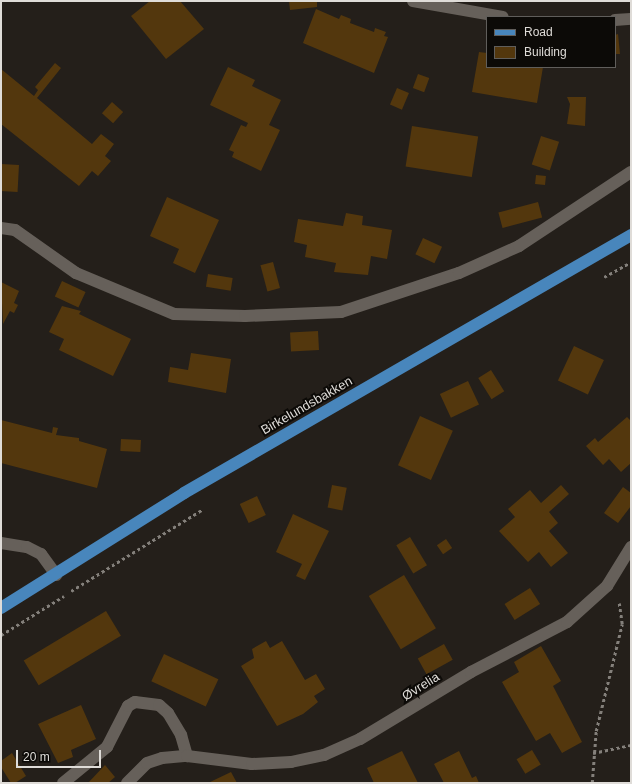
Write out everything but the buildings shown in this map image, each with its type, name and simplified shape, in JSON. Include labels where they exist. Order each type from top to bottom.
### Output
[{"type":"main road","name":"Birkelundsbakken","points":[[1,608],[56,575],[184,493],[631,235]]},
{"type":"street","points":[[413,1],[497,16]]},
{"type":"street","points":[[616,20],[631,19]]},
{"type":"street","points":[[1,228],[15,230],[76,273],[174,314],[245,316],[341,312],[459,273],[519,246],[631,172]]},
{"type":"street","points":[[1,543],[27,547],[41,554],[56,575]]},
{"type":"street","name":"Øvrelia","points":[[127,783],[147,763],[186,756],[252,764],[291,762],[324,755],[373,732],[471,672],[567,622],[607,586],[631,547]]},
{"type":"street","points":[[63,783],[107,747],[128,706],[135,702],[159,705],[168,713],[181,734],[186,756]]},
{"type":"path","points":[[596,282],[631,262]]},
{"type":"path","points":[[1,635],[204,508]]},
{"type":"path","points":[[592,783],[593,753],[622,624],[622,609],[607,586]]},
{"type":"path","points":[[593,753],[631,745]]}]
